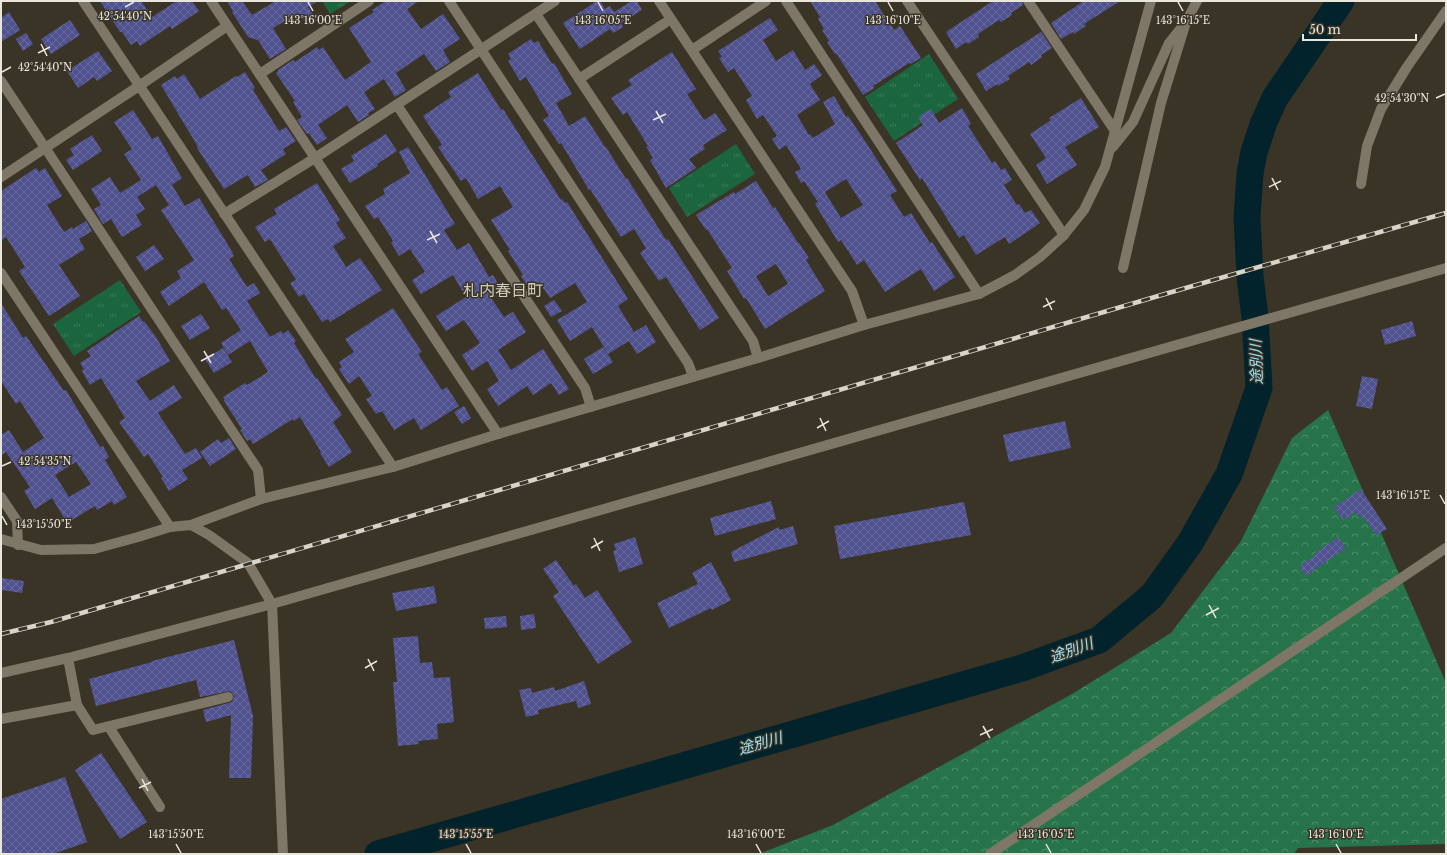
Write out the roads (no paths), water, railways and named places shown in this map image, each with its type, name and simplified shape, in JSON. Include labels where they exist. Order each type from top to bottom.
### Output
[{"type":"street","points":[[83,1],[393,467]]},
{"type":"street","points":[[211,1],[498,434]]},
{"type":"street","points":[[260,74],[369,1]]},
{"type":"street","points":[[448,1],[688,363],[693,376]]},
{"type":"street","points":[[224,214],[315,158],[555,1]]},
{"type":"street","points":[[659,1],[852,291],[864,325]]},
{"type":"street","points":[[692,50],[766,1]]},
{"type":"street","points":[[786,1],[979,294]]},
{"type":"street","points":[[907,1],[1064,235]]},
{"type":"street","points":[[1028,1],[1115,131]]},
{"type":"street","points":[[1,539],[41,550],[94,549],[170,527],[191,525],[261,499],[393,467],[498,434],[758,358],[864,325],[979,294],[1015,275],[1040,257],[1064,235],[1084,210],[1105,167],[1152,1]]},
{"type":"street","points":[[1123,268],[1161,103],[1186,22],[1197,1]]},
{"type":"street","points":[[1361,184],[1367,146],[1381,109],[1407,67],[1446,11]]},
{"type":"street","points":[[536,14],[753,341],[758,358]]},
{"type":"street","points":[[1110,150],[1133,122],[1169,43],[1186,22]]},
{"type":"street","points":[[580,79],[666,23]]},
{"type":"street","points":[[1,176],[139,86],[227,26]]},
{"type":"street","points":[[1,81],[258,470],[261,499]]},
{"type":"street","points":[[397,105],[585,388],[591,407]]},
{"type":"street","points":[[1,673],[68,658],[272,604],[1446,268]]},
{"type":"street","points":[[1,274],[170,527]]},
{"type":"street","points":[[1,497],[17,521],[18,544]]},
{"type":"street","points":[[191,525],[248,563],[272,604],[283,854]]},
{"type":"street","points":[[990,854],[1446,548]]},
{"type":"street","points":[[68,658],[77,705],[93,730],[228,697]]},
{"type":"street","points":[[1,719],[77,705]]},
{"type":"street","points":[[109,727],[160,807]]},
{"type":"waterway","name":"途別川","points":[[378,854],[1022,668],[1099,640],[1152,596],[1190,543],[1229,474],[1259,388],[1255,317],[1250,277],[1247,217],[1250,174],[1254,152],[1264,122],[1275,98],[1341,1]]},
{"type":"railway","points":[[1,634],[51,622],[1165,294],[1446,213]]},
{"type":"district","name":"札内春日町","points":[[503,290]]}]
